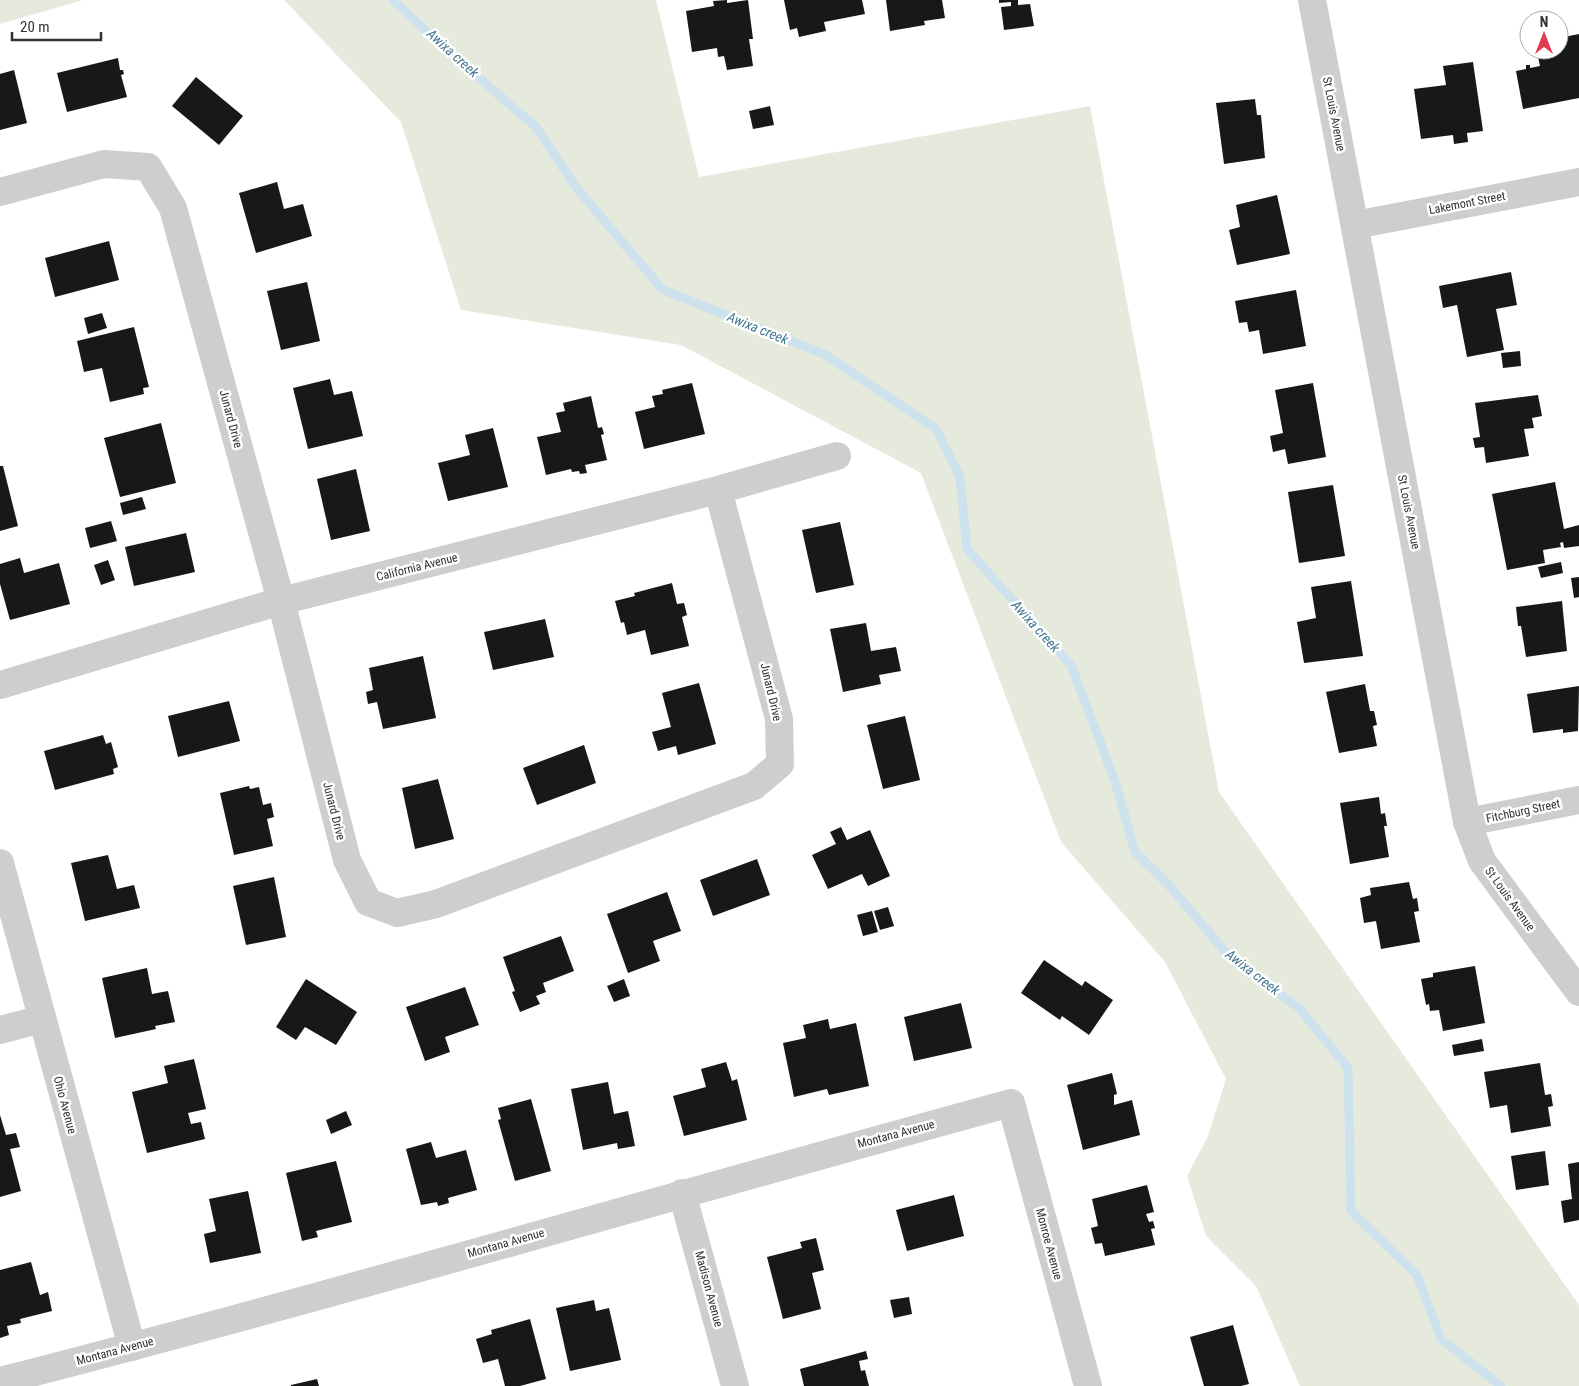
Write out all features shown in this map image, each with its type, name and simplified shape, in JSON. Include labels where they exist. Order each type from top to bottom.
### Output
[{"type":"street","name":"St Louis Avenue","points":[[1312,0],[1467,822],[1482,861],[1579,992]]},
{"type":"street","name":"Junard Drive","points":[[0,192],[104,164],[148,167],[173,208],[281,602],[347,860],[368,902],[397,912],[436,904],[754,786],[780,764],[778,719],[718,490]]},
{"type":"street","name":"Lakemont Street","points":[[1355,225],[1579,182]]},
{"type":"street","name":"California Avenue","points":[[0,686],[281,602],[718,490],[837,456]]},
{"type":"street","name":"Fitchburg Street","points":[[1467,822],[1579,800]]},
{"type":"street","name":"Ohio Avenue","points":[[0,863],[132,1347]]},
{"type":"street","points":[[0,1030],[42,1019]]},
{"type":"street","name":"Montana Avenue","points":[[0,1381],[370,1282],[682,1193],[1011,1103]]},
{"type":"street","name":"Monroe Avenue","points":[[1011,1103],[1088,1386]]},
{"type":"street","name":"Madison Avenue","points":[[682,1193],[735,1386]]},
{"type":"shaded area","points":[[0,0],[83,0],[0,24]]},
{"type":"shaded area","points":[[284,0],[656,0],[699,177],[1090,106],[1219,792],[1579,1305],[1579,1386],[1300,1386],[1256,1286],[1206,1236],[1187,1176],[1208,1136],[1226,1079],[1165,962],[1061,842],[921,473],[681,345],[461,310],[401,122]]},
{"type":"building","points":[[727,0],[727,3],[748,0],[753,39],[749,39],[753,66],[727,70],[724,56],[718,57],[717,48],[692,52],[686,11],[714,6],[713,1]]},
{"type":"building","points":[[784,0],[862,0],[865,14],[824,22],[826,31],[799,37],[797,28],[790,30]]},
{"type":"building","points":[[886,0],[942,0],[945,18],[924,21],[925,25],[890,31]]},
{"type":"building","points":[[999,0],[1018,0],[1018,5],[1030,4],[1034,26],[1004,30],[1001,7],[1011,6],[1011,2],[999,3]]},
{"type":"building","points":[[1579,34],[1579,98],[1523,109],[1516,71],[1526,69],[1526,65],[1530,65],[1530,68],[1540,66],[1539,60],[1569,60],[1569,36]]},
{"type":"building","points":[[118,58],[120,70],[123,70],[124,74],[121,75],[127,97],[67,112],[57,73]]},
{"type":"building","points":[[1473,62],[1483,131],[1467,133],[1468,142],[1454,144],[1453,135],[1421,139],[1414,89],[1446,85],[1443,66]]},
{"type":"building","points":[[14,70],[27,123],[0,130],[0,74]]},
{"type":"building","points":[[196,77],[243,116],[219,145],[172,106]]},
{"type":"building","points":[[1255,99],[1257,115],[1261,115],[1265,158],[1224,164],[1216,103]]},
{"type":"building","points":[[770,106],[774,125],[753,129],[749,111]]},
{"type":"building","points":[[277,182],[284,209],[303,204],[312,236],[256,253],[239,193]]},
{"type":"building","points":[[1277,195],[1290,254],[1237,265],[1229,230],[1240,227],[1236,205]]},
{"type":"building","points":[[109,241],[119,280],[55,297],[45,258]]},
{"type":"building","points":[[1511,272],[1517,305],[1496,309],[1504,350],[1467,357],[1457,305],[1443,308],[1439,286]]},
{"type":"building","points":[[307,282],[320,341],[281,350],[267,291]]},
{"type":"building","points":[[1296,290],[1306,346],[1263,354],[1259,330],[1249,332],[1247,322],[1239,323],[1235,301]]},
{"type":"building","points":[[102,313],[107,328],[88,334],[84,318]]},
{"type":"building","points":[[134,327],[149,387],[143,388],[144,394],[110,402],[102,368],[84,372],[77,341]]},
{"type":"building","points":[[1520,351],[1521,366],[1503,368],[1501,353]]},
{"type":"building","points":[[330,379],[334,395],[352,391],[363,436],[308,449],[293,388]]},
{"type":"building","points":[[692,383],[705,434],[644,449],[635,412],[655,407],[652,396],[663,394],[662,390]]},
{"type":"building","points":[[1313,383],[1326,457],[1288,464],[1285,449],[1273,452],[1270,436],[1283,433],[1275,390]]},
{"type":"building","points":[[1538,395],[1542,416],[1532,418],[1534,428],[1524,429],[1529,456],[1486,463],[1484,447],[1475,448],[1473,438],[1480,437],[1475,403]]},
{"type":"building","points":[[591,396],[598,428],[602,427],[604,434],[601,435],[607,460],[585,465],[587,473],[572,472],[571,469],[546,475],[537,437],[561,432],[556,413],[565,411],[563,403]]},
{"type":"building","points":[[161,423],[176,483],[120,497],[104,438]]},
{"type":"building","points":[[493,428],[508,487],[448,501],[438,463],[470,455],[465,435]]},
{"type":"building","points":[[0,466],[3,466],[18,526],[0,531]]},
{"type":"building","points":[[356,469],[370,531],[331,540],[317,479]]},
{"type":"building","points":[[1555,482],[1564,529],[1579,525],[1579,546],[1564,548],[1563,542],[1560,543],[1561,547],[1543,550],[1545,563],[1507,570],[1492,494]]},
{"type":"building","points":[[1333,485],[1345,556],[1299,563],[1288,492]]},
{"type":"building","points":[[142,497],[146,509],[123,515],[120,503]]},
{"type":"building","points":[[111,521],[117,541],[90,548],[85,528]]},
{"type":"building","points":[[840,522],[854,585],[816,593],[802,530]]},
{"type":"building","points":[[186,533],[195,572],[134,586],[125,547]]},
{"type":"building","points":[[20,558],[24,573],[59,563],[70,604],[10,620],[0,584],[0,564]]},
{"type":"building","points":[[108,560],[115,580],[101,585],[94,565]]},
{"type":"building","points":[[1561,562],[1563,573],[1541,578],[1538,567]]},
{"type":"building","points":[[1579,577],[1579,597],[1574,598],[1571,578]]},
{"type":"building","points":[[1351,581],[1363,656],[1304,663],[1297,622],[1316,618],[1311,587]]},
{"type":"building","points":[[672,583],[677,604],[684,603],[687,615],[682,617],[689,646],[651,655],[645,630],[627,635],[624,622],[621,623],[615,601],[635,596],[634,593]]},
{"type":"building","points":[[1562,601],[1567,651],[1526,657],[1521,626],[1518,626],[1516,607]]},
{"type":"building","points":[[545,619],[554,657],[493,670],[484,632]]},
{"type":"building","points":[[866,623],[871,651],[896,647],[901,671],[879,675],[881,684],[843,692],[830,629]]},
{"type":"building","points":[[423,656],[436,718],[383,729],[377,702],[368,704],[366,692],[373,690],[369,668]]},
{"type":"building","points":[[699,683],[716,744],[678,755],[676,746],[658,751],[652,732],[671,727],[662,693]]},
{"type":"building","points":[[1365,684],[1370,711],[1374,711],[1377,725],[1373,726],[1377,746],[1339,753],[1326,692]]},
{"type":"building","points":[[1579,686],[1578,731],[1563,733],[1563,729],[1533,733],[1527,694]]},
{"type":"building","points":[[229,701],[240,741],[178,757],[168,716]]},
{"type":"building","points":[[905,716],[920,780],[883,789],[867,725]]},
{"type":"building","points":[[103,735],[106,744],[111,742],[118,767],[113,769],[114,774],[55,790],[44,751]]},
{"type":"building","points":[[584,745],[596,783],[537,805],[523,768]]},
{"type":"building","points":[[438,779],[454,839],[415,849],[402,788]]},
{"type":"building","points":[[249,786],[250,789],[259,787],[263,805],[271,803],[274,817],[267,819],[273,846],[234,855],[220,793]]},
{"type":"building","points":[[1379,797],[1381,814],[1385,813],[1387,826],[1384,826],[1389,857],[1350,864],[1340,803]]},
{"type":"building","points":[[841,827],[847,840],[870,830],[890,876],[868,886],[862,874],[828,889],[812,855],[836,844],[830,832]]},
{"type":"building","points":[[108,855],[117,889],[134,885],[140,908],[85,921],[71,863]]},
{"type":"building","points":[[757,859],[770,895],[713,916],[700,880]]},
{"type":"building","points":[[274,877],[286,937],[246,945],[233,886]]},
{"type":"building","points":[[1409,882],[1413,899],[1417,898],[1419,911],[1414,912],[1420,942],[1381,949],[1376,921],[1364,923],[1360,898],[1371,895],[1370,888]]},
{"type":"building","points":[[667,892],[681,931],[653,941],[660,961],[628,973],[607,914]]},
{"type":"building","points":[[888,907],[894,926],[880,930],[874,911]]},
{"type":"building","points":[[872,911],[878,932],[863,936],[857,915]]},
{"type":"building","points":[[561,936],[574,971],[543,983],[546,992],[536,996],[540,1004],[520,1012],[512,992],[515,991],[503,957]]},
{"type":"building","points":[[1044,960],[1082,986],[1085,981],[1113,1000],[1089,1035],[1062,1016],[1060,1020],[1021,993]]},
{"type":"building","points":[[1475,966],[1485,1023],[1443,1031],[1439,1010],[1430,1011],[1429,1004],[1426,1005],[1421,979],[1433,977],[1433,973]]},
{"type":"building","points":[[147,968],[152,994],[168,991],[175,1022],[155,1026],[156,1029],[115,1038],[102,978]]},
{"type":"building","points":[[306,979],[357,1012],[336,1045],[305,1027],[296,1040],[276,1027]]},
{"type":"building","points":[[624,979],[630,996],[614,1002],[607,986]]},
{"type":"building","points":[[465,987],[479,1025],[445,1037],[450,1052],[425,1061],[406,1007]]},
{"type":"building","points":[[961,1003],[972,1048],[914,1061],[904,1017]]},
{"type":"building","points":[[828,1019],[830,1029],[856,1023],[869,1086],[829,1095],[827,1089],[794,1097],[783,1043],[806,1038],[803,1025]]},
{"type":"building","points":[[1482,1039],[1484,1051],[1454,1056],[1452,1045]]},
{"type":"building","points":[[194,1059],[206,1109],[188,1113],[191,1124],[201,1122],[205,1139],[147,1153],[132,1092],[168,1083],[164,1066]]},
{"type":"building","points":[[726,1062],[732,1081],[737,1079],[747,1120],[684,1136],[673,1096],[706,1087],[701,1069]]},
{"type":"building","points":[[1540,1063],[1545,1095],[1551,1094],[1553,1106],[1548,1107],[1551,1126],[1511,1133],[1507,1105],[1490,1108],[1484,1072]]},
{"type":"building","points":[[1112,1073],[1117,1094],[1114,1095],[1114,1105],[1132,1100],[1140,1135],[1083,1150],[1067,1085]]},
{"type":"building","points":[[608,1082],[614,1114],[628,1111],[635,1146],[618,1149],[617,1143],[583,1150],[571,1089]]},
{"type":"building","points":[[531,1099],[551,1171],[515,1181],[498,1120],[501,1119],[498,1108]]},
{"type":"building","points":[[346,1111],[352,1125],[331,1134],[326,1120]]},
{"type":"building","points":[[0,1115],[6,1135],[16,1133],[20,1147],[10,1149],[21,1191],[0,1197]]},
{"type":"building","points":[[431,1142],[436,1158],[466,1150],[477,1190],[448,1198],[449,1203],[438,1206],[437,1202],[421,1205],[406,1149]]},
{"type":"building","points":[[1545,1151],[1549,1185],[1516,1190],[1511,1156]]},
{"type":"building","points":[[336,1161],[352,1222],[316,1231],[318,1237],[302,1241],[286,1173]]},
{"type":"building","points":[[1579,1162],[1579,1220],[1564,1223],[1561,1201],[1572,1199],[1568,1164]]},
{"type":"building","points":[[1147,1185],[1154,1212],[1146,1214],[1149,1222],[1153,1221],[1155,1228],[1151,1229],[1155,1245],[1105,1256],[1102,1243],[1095,1244],[1091,1228],[1098,1226],[1092,1199]]},
{"type":"building","points":[[248,1191],[261,1253],[210,1263],[204,1234],[216,1231],[209,1199]]},
{"type":"building","points":[[954,1195],[964,1236],[907,1251],[896,1210]]},
{"type":"building","points":[[816,1238],[824,1270],[812,1273],[821,1309],[783,1319],[767,1257],[802,1248],[800,1242]]},
{"type":"building","points":[[31,1262],[40,1295],[48,1292],[52,1311],[20,1319],[21,1323],[7,1326],[9,1335],[0,1338],[0,1270]]},
{"type":"building","points":[[909,1297],[912,1314],[894,1318],[890,1300]]},
{"type":"building","points":[[594,1300],[596,1311],[609,1308],[621,1360],[570,1371],[556,1308]]},
{"type":"building","points":[[530,1319],[546,1379],[520,1386],[505,1386],[498,1359],[483,1363],[476,1339],[492,1334],[491,1330]]},
{"type":"building","points":[[1233,1325],[1249,1384],[1241,1386],[1204,1386],[1190,1337]]},
{"type":"building","points":[[866,1351],[868,1359],[859,1361],[861,1371],[865,1370],[869,1386],[804,1386],[800,1369]]},
{"type":"building","points":[[317,1379],[319,1386],[291,1386],[291,1385]]},
{"type":"waterway","name":"Awixa creek","points":[[393,0],[443,47],[536,127],[575,186],[663,290],[824,354],[936,429],[960,477],[967,549],[1071,665],[1115,781],[1135,852],[1168,884],[1232,960],[1299,1008],[1348,1068],[1351,1211],[1417,1275],[1441,1339],[1501,1386]]}]
